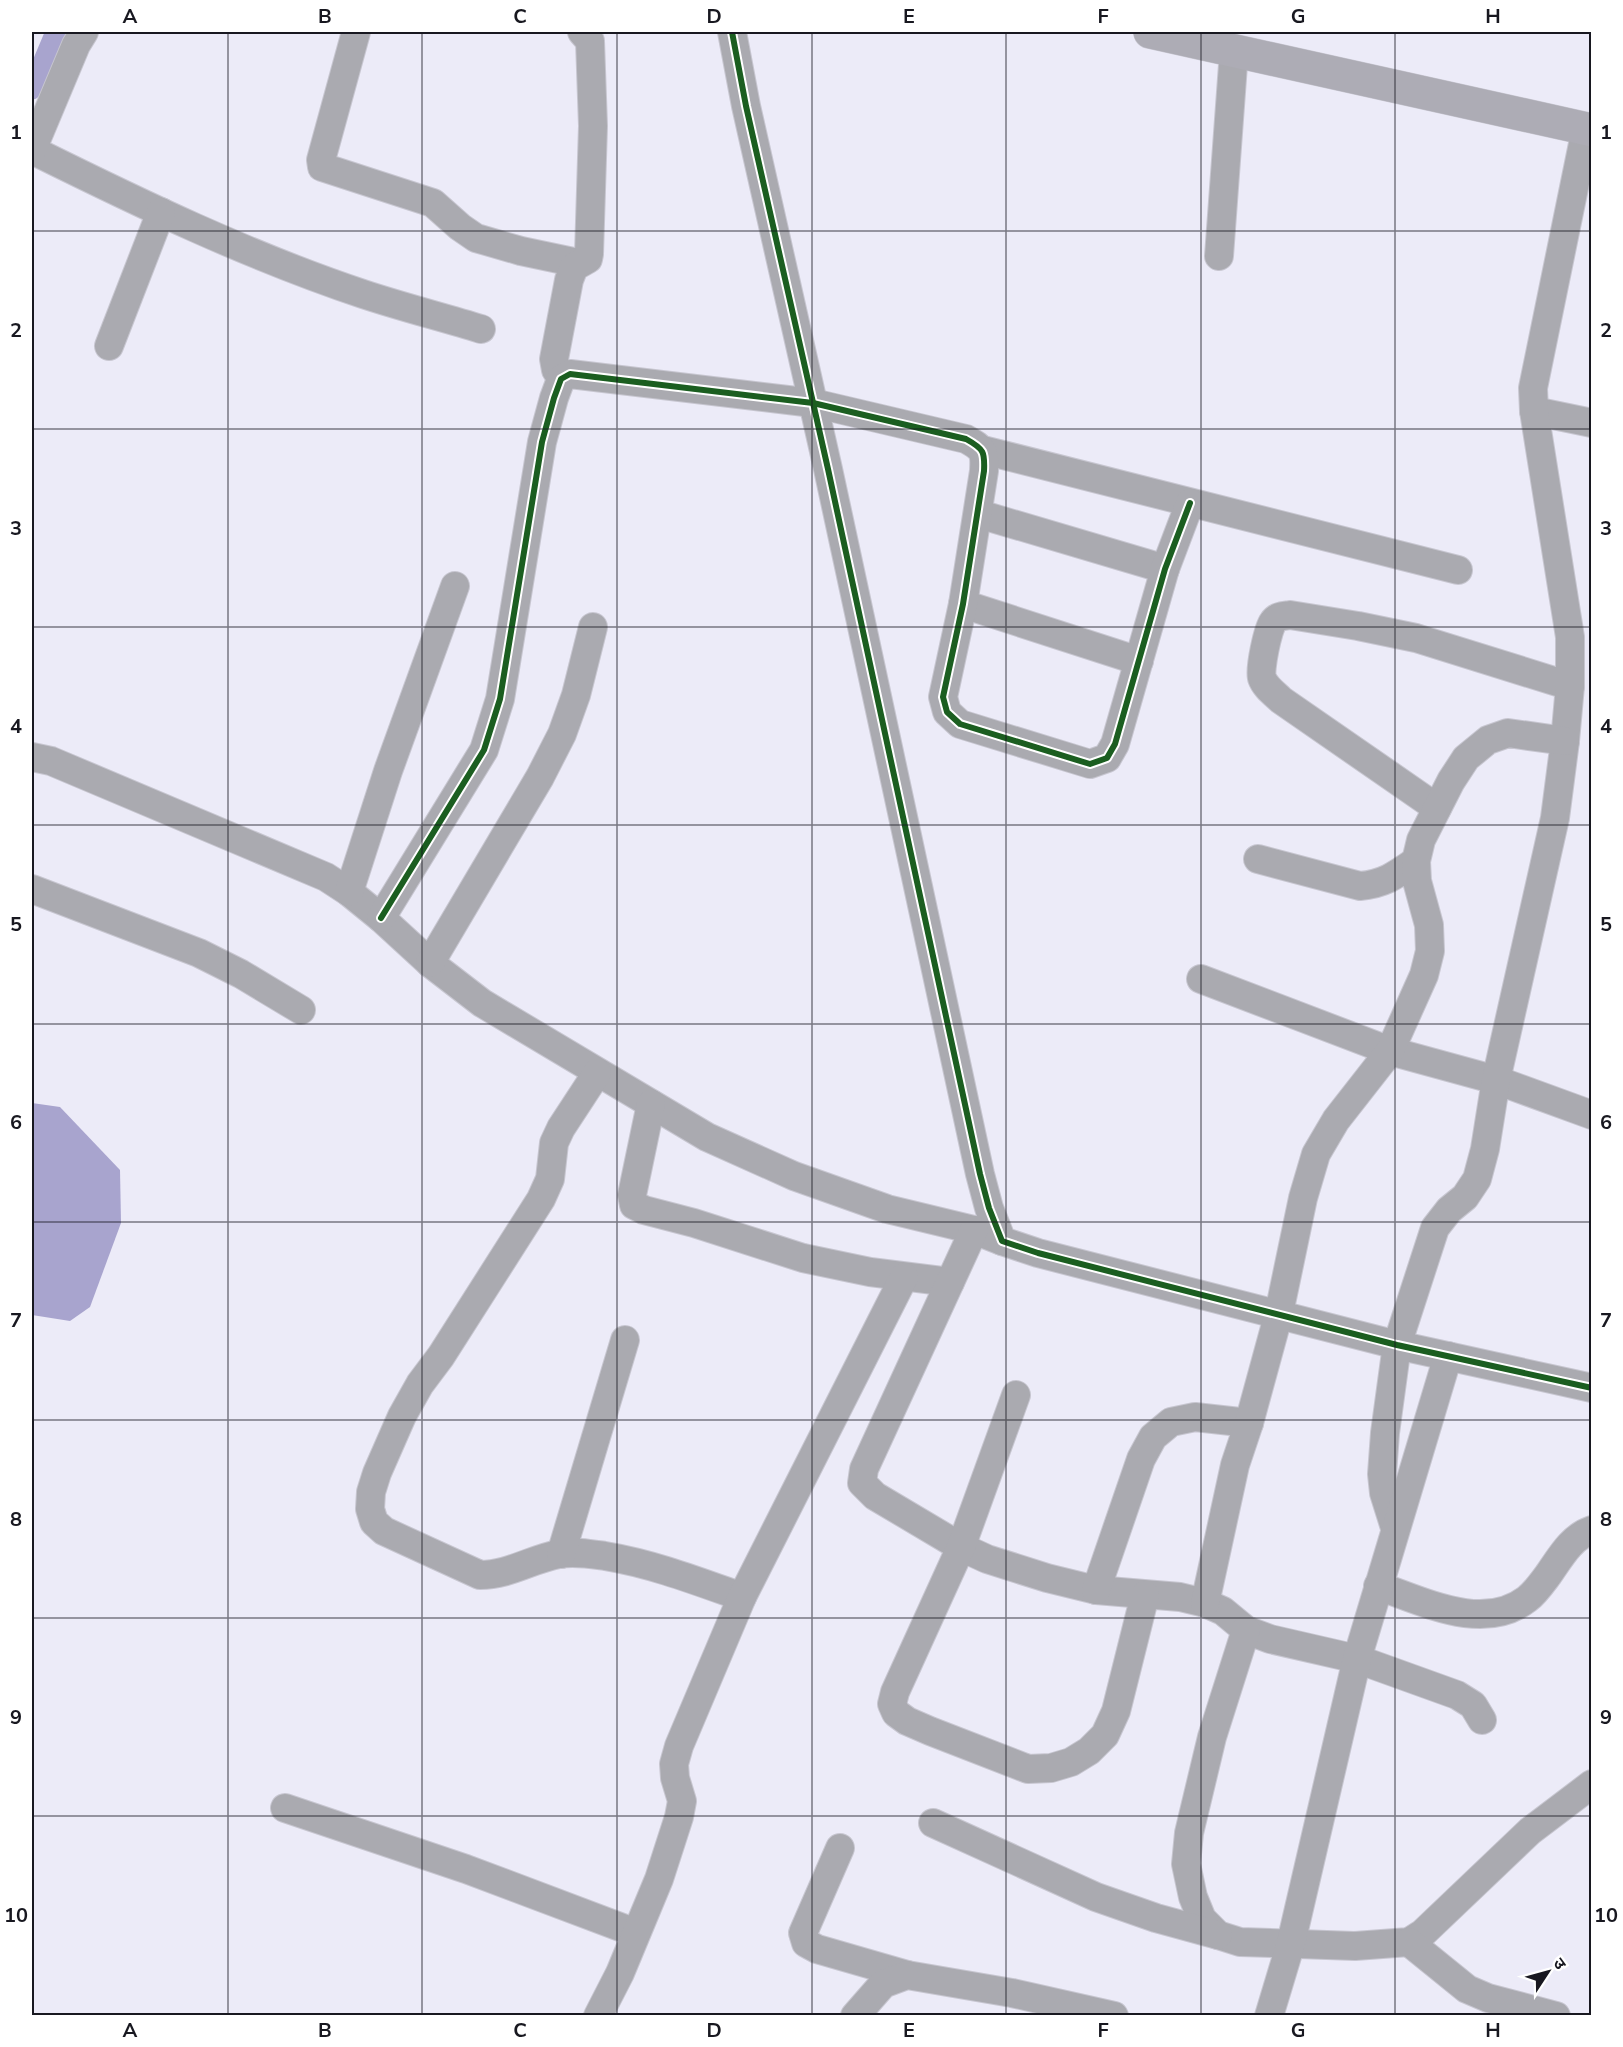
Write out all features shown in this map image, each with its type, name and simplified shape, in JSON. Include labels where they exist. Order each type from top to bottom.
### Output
[{"type":"main road","points":[[1150,32],[1589,130]]},
{"type":"street","points":[[84,32],[76,45],[32,150],[161,212],[292,268],[363,294],[481,329]]},
{"type":"street","points":[[356,32],[321,160],[322,167],[433,203],[459,227],[476,238],[520,251],[578,263]]},
{"type":"street","points":[[562,378],[556,370],[554,359],[569,280],[573,269],[578,263],[588,259],[590,254],[593,138],[590,41],[582,32]]},
{"type":"street","points":[[732,32],[746,106],[813,403],[980,1174],[989,1208],[1002,1241]]},
{"type":"street","points":[[1219,255],[1234,51]]},
{"type":"street","points":[[1395,1528],[1384,1493],[1382,1474],[1397,1345],[1426,1249],[1435,1228],[1449,1210],[1466,1197],[1477,1179],[1485,1149],[1496,1080],[1555,818],[1570,686],[1570,637],[1534,411],[1533,388],[1537,361],[1589,130]]},
{"type":"street","points":[[110,346],[161,212]]},
{"type":"street","points":[[381,918],[484,750],[490,735],[500,699],[542,442],[562,378],[570,374],[813,403],[966,440],[983,450],[1458,570]]},
{"type":"street","points":[[1534,411],[1592,423]]},
{"type":"street","points":[[983,450],[985,457],[979,514],[943,697],[947,712],[960,724],[1090,764],[1107,758],[1115,744],[1165,569],[1190,503]]},
{"type":"street","points":[[979,514],[1165,569]]},
{"type":"street","points":[[349,892],[388,771],[455,586]]},
{"type":"street","points":[[963,604],[1139,661]]},
{"type":"street","points":[[1437,808],[1281,700],[1269,688],[1262,678],[1262,668],[1272,623],[1279,616],[1290,615],[1416,638],[1570,686]]},
{"type":"street","points":[[430,963],[540,777],[556,745],[576,694],[593,627]]},
{"type":"street","points":[[1205,1603],[1235,1464],[1249,1423],[1279,1313],[1303,1198],[1316,1154],[1336,1120],[1390,1051],[1424,975],[1430,951],[1429,925],[1417,881],[1416,861],[1421,840],[1451,781],[1466,758],[1488,740],[1508,733],[1565,741]]},
{"type":"street","points":[[32,757],[51,761],[326,877],[349,892],[430,963],[482,1003],[706,1137],[794,1176],[887,1209],[974,1230],[1038,1253],[1397,1345],[1592,1388]]},
{"type":"street","points":[[1258,859],[1360,886],[1377,885],[1416,861]]},
{"type":"street","points":[[32,889],[199,952],[301,1010]]},
{"type":"street","points":[[1201,979],[1390,1051],[1496,1080],[1592,1114]]},
{"type":"street","points":[[597,1073],[561,1128],[554,1143],[553,1167],[541,1199],[441,1356],[420,1384],[402,1416],[377,1473],[369,1509],[374,1522],[384,1531],[480,1575],[495,1575],[561,1554],[586,1553],[662,1568],[742,1597]]},
{"type":"street","points":[[651,1104],[632,1195],[634,1205],[803,1258],[903,1277],[950,1282]]},
{"type":"street","points":[[974,1230],[864,1469],[862,1483],[875,1496],[961,1547],[1011,1567],[1096,1590],[1180,1597],[1205,1603],[1223,1611],[1246,1630],[1270,1639],[1357,1659],[1457,1695],[1473,1705],[1482,1720]]},
{"type":"street","points":[[598,2016],[620,1973],[659,1879],[681,1810],[682,1801],[675,1778],[674,1764],[679,1746],[742,1597],[903,1277]]},
{"type":"street","points":[[561,1554],[625,1340]]},
{"type":"street","points":[[1269,2016],[1291,1942],[1357,1659],[1448,1356]]},
{"type":"street","points":[[1016,1395],[961,1547],[895,1692],[892,1704],[896,1713],[907,1720],[1028,1769],[1052,1768],[1071,1762],[1089,1751],[1105,1735],[1116,1711],[1145,1595]]},
{"type":"street","points":[[1096,1590],[1141,1459],[1153,1437],[1171,1422],[1195,1417],[1249,1423]]},
{"type":"street","points":[[1378,1586],[1459,1613],[1484,1615],[1507,1610],[1527,1599],[1569,1545],[1582,1533],[1592,1530]]},
{"type":"street","points":[[1218,1935],[1202,1919],[1193,1897],[1186,1863],[1189,1833],[1212,1737],[1246,1630]]},
{"type":"street","points":[[933,1823],[1096,1897],[1156,1918],[1240,1942],[1355,1946],[1409,1942],[1423,1933],[1530,1831],[1592,1784]]},
{"type":"street","points":[[285,1808],[466,1869],[636,1933]]},
{"type":"street","points":[[840,1848],[803,1933],[806,1943],[817,1949],[907,1975],[1012,1993],[1114,2016]]},
{"type":"street","points":[[1409,1942],[1487,2007],[1556,2016]]},
{"type":"street","points":[[855,2016],[883,1984],[907,1975]]},
{"type":"shaded area","points":[[32,1103],[60,1107],[120,1170],[121,1223],[90,1307],[70,1321],[32,1315]]},
{"type":"waterway","points":[[32,89],[56,32]]},
{"type":"cycle path","points":[[732,32],[746,106],[828,469],[980,1174],[989,1208],[1002,1241],[1038,1253],[1397,1345],[1592,1388]]},
{"type":"cycle path","points":[[381,918],[484,750],[500,699],[542,442],[561,379],[570,374],[813,403],[966,439],[977,446],[983,455],[984,471],[963,604],[943,697],[947,712],[960,724],[1090,764],[1107,758],[1115,744],[1165,569],[1190,503]]}]
